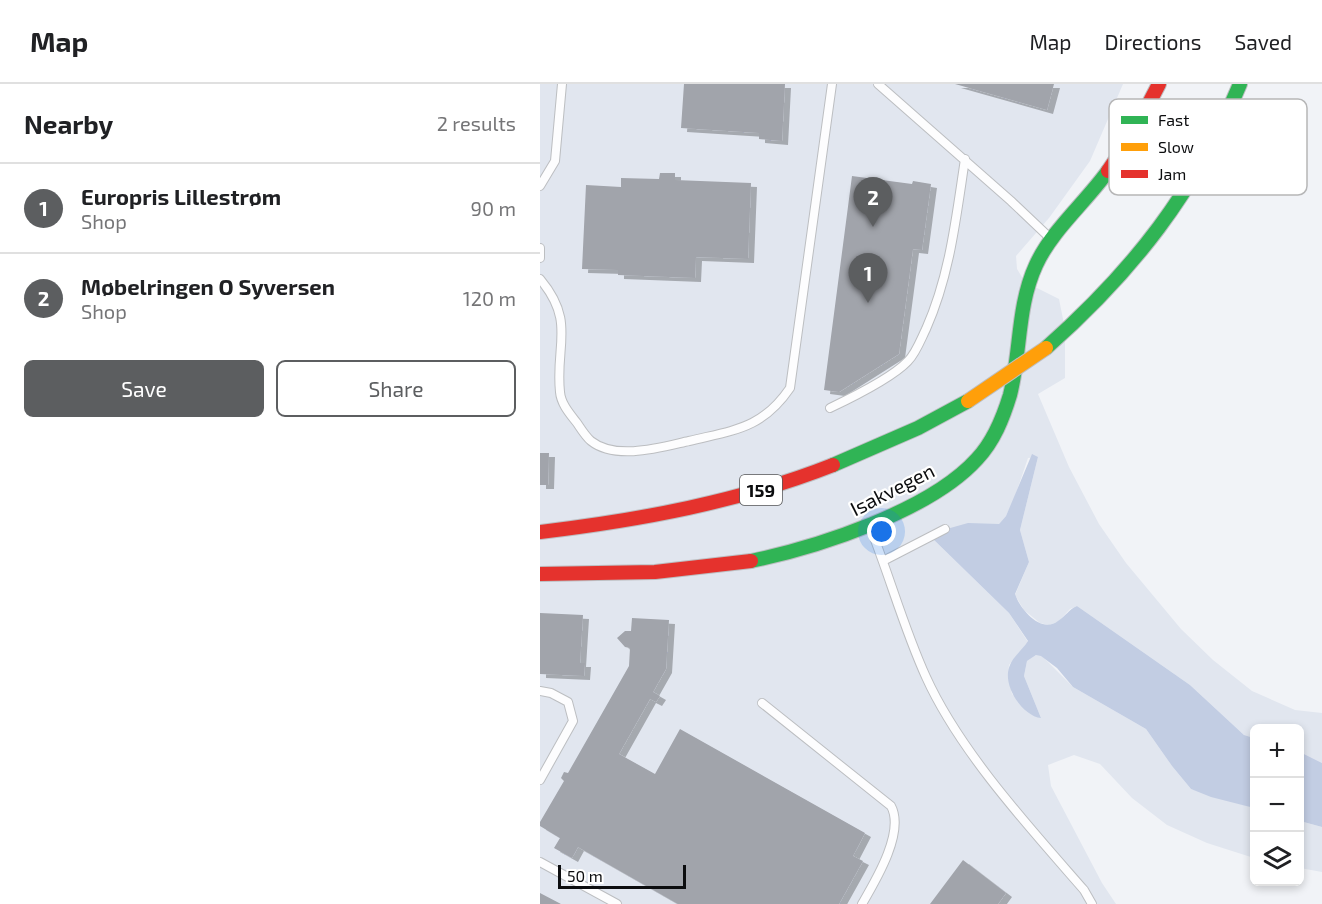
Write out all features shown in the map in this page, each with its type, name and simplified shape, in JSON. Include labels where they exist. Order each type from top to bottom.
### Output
[{"type":"main road","name":"Isakvegen","points":[[1150,99],[1159,84]]},
{"type":"main road","name":"159","points":[[1233,99],[1240,84]]},
{"type":"main road","name":"Isakvegen","points":[[540,574],[605,575],[664,572],[770,557],[827,541],[869,524],[918,502],[944,486],[985,451],[1011,394],[1026,291],[1036,265],[1109,168]]},
{"type":"main road","name":"159","points":[[540,532],[670,513],[754,493],[840,463],[896,439],[968,401],[1046,348],[1117,282],[1154,237],[1182,195]]},
{"type":"lane","points":[[540,186],[555,161],[562,84]]},
{"type":"lane","points":[[540,279],[553,295],[563,327],[560,393],[567,410],[592,442],[613,449],[631,451],[662,447],[746,427],[776,409],[790,388],[832,84]]},
{"type":"lane","points":[[878,84],[965,159],[1052,241]]},
{"type":"lane","points":[[830,408],[855,396],[908,361],[920,342],[941,294],[955,229],[965,159]]},
{"type":"lane","points":[[540,248],[540,258]]},
{"type":"lane","points":[[869,524],[926,677],[949,720],[999,786],[1084,890],[1092,904]]},
{"type":"lane","points":[[883,561],[945,529]]},
{"type":"lane","points":[[540,691],[551,693],[568,702],[573,721],[540,780]]},
{"type":"lane","points":[[762,704],[891,806],[895,814],[894,838],[862,904]]},
{"type":"lane","points":[[540,862],[616,904]]},
{"type":"shaded area","points":[[540,84],[1123,84],[1117,99],[1109,99],[1109,117],[1090,161],[1049,218],[1016,256],[1017,269],[1025,282],[1059,299],[1065,329],[1065,378],[1038,394],[1069,467],[1099,524],[1126,563],[1181,629],[1213,660],[1252,691],[1295,710],[1322,713],[1322,763],[1304,754],[1304,724],[1250,724],[1250,737],[1244,735],[1190,685],[1077,606],[1070,609],[1058,622],[1049,625],[1040,623],[1024,610],[1015,595],[1029,562],[1020,530],[1038,457],[1028,458],[1014,499],[1006,516],[999,524],[933,539],[1009,613],[1028,642],[1009,665],[1008,676],[1012,694],[1041,718],[1024,676],[1027,661],[1036,655],[1041,655],[1073,687],[1146,729],[1191,789],[1250,807],[1250,857],[1207,843],[1167,825],[1132,798],[1100,764],[1074,755],[1048,765],[1051,786],[1102,883],[1116,904],[540,904]]},
{"type":"shaded area","points":[[1304,822],[1322,827],[1322,872],[1304,869]]},
{"type":"water","points":[[1032,454],[1038,457],[1020,530],[1029,562],[1015,594],[1021,606],[1038,622],[1051,624],[1077,606],[1190,685],[1244,735],[1250,737],[1250,807],[1211,797],[1191,789],[1146,729],[1073,687],[1057,668],[1041,656],[1036,655],[1027,661],[1024,676],[1041,718],[1027,712],[1020,705],[1011,690],[1008,673],[1011,662],[1028,641],[1009,613],[933,539],[936,532],[968,523],[999,524],[1006,516]]},
{"type":"water","points":[[1304,754],[1322,763],[1322,827],[1304,822]]},
{"type":"building","points":[[684,84],[785,84],[782,141],[759,139],[759,133],[681,128]]},
{"type":"building","points":[[955,84],[1054,84],[1047,110]]},
{"type":"building","points":[[660,173],[675,173],[675,180],[751,183],[748,259],[696,257],[695,278],[618,275],[618,270],[582,269],[586,185],[621,187],[621,178],[659,179]]},
{"type":"building","points":[[852,176],[912,184],[913,181],[931,184],[922,250],[913,249],[899,354],[839,392],[824,390]]},
{"type":"building","points":[[540,453],[549,453],[548,485],[540,485]]},
{"type":"building","points":[[540,613],[583,615],[580,663],[585,663],[584,676],[540,674]]},
{"type":"building","points":[[632,618],[669,620],[666,669],[653,692],[660,696],[656,702],[650,699],[619,754],[655,774],[680,729],[865,833],[853,856],[863,861],[839,904],[678,904],[578,847],[572,858],[554,848],[560,838],[540,826],[540,822],[564,781],[561,778],[564,772],[568,773],[629,666],[630,648],[625,647],[617,638],[625,631],[631,631]]},
{"type":"building","points":[[963,860],[1006,893],[998,904],[930,904]]},
{"type":"building","points":[[540,893],[561,904],[540,904]]},
{"type":"traffic: fast","points":[[1233,99],[1240,84]]},
{"type":"traffic: fast","points":[[751,561],[840,536],[903,510],[957,478],[977,459],[997,429],[1010,395],[1025,297],[1036,265],[1060,228],[1108,171]]},
{"type":"traffic: fast","points":[[1046,348],[1107,289],[1134,259],[1182,195]]},
{"type":"traffic: fast","points":[[833,465],[918,428],[968,401]]},
{"type":"traffic: jam","points":[[1151,99],[1159,84]]},
{"type":"traffic: jam","points":[[540,532],[615,522],[689,508],[762,489],[833,465]]},
{"type":"traffic: jam","points":[[540,574],[655,572],[751,561]]},
{"type":"traffic: slow","points":[[968,401],[1046,348]]},
{"type":"place","name":"Møbelringen O Syversen","points":[[873,227]]},
{"type":"place","name":"Europris Lillestrøm","points":[[868,303]]}]
